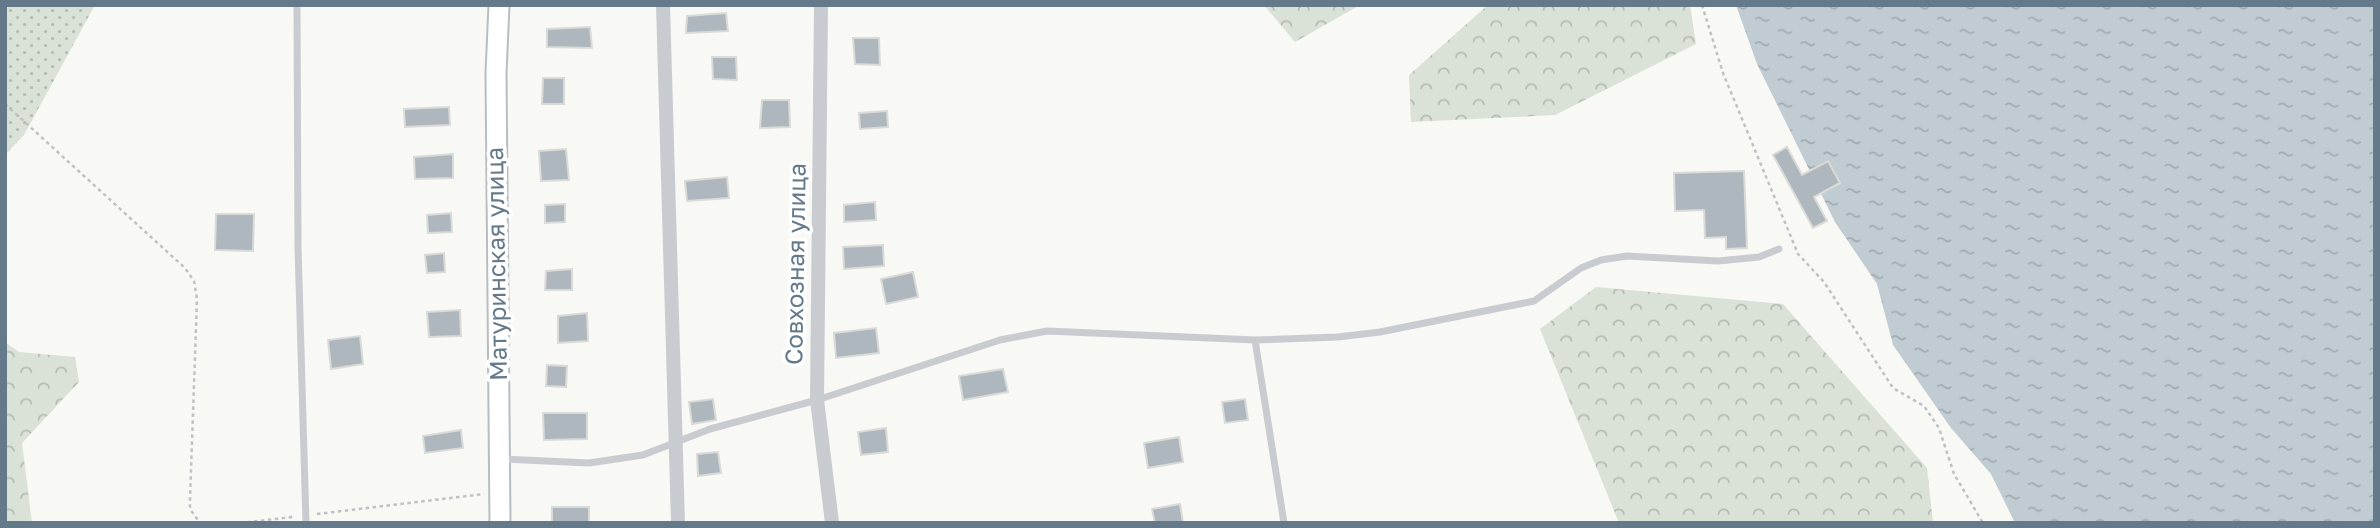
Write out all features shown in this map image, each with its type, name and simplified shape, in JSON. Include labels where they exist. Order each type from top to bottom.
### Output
[{"type":"street","name":"Матуринская улица","points":[[499,5],[496,87],[500,523]]},
{"type":"street","points":[[663,5],[678,523]]},
{"type":"street","name":"Совхозная улица","points":[[821,5],[817,401],[832,523]]},
{"type":"lane","points":[[297,5],[298,260],[306,519]]},
{"type":"lane","points":[[500,459],[589,463],[643,455],[710,429],[817,401],[1000,341],[1046,331],[1255,340],[1380,332],[1534,301],[1581,268],[1601,260],[1627,256],[1718,261],[1759,257],[1779,249]]},
{"type":"lane","points":[[1255,340],[1284,523]]},
{"type":"path","points":[[1702,5],[1723,73],[1798,254],[1824,282],[1893,388],[1924,406],[1939,428],[1954,474],[1983,523]]},
{"type":"path","points":[[5,104],[185,268],[194,281],[197,299],[190,509],[200,523]]},
{"type":"path","points":[[240,523],[306,519],[500,492]]},
{"type":"green space","points":[[9,5],[95,5],[24,135],[5,155],[5,12]]},
{"type":"green space","points":[[1264,5],[1360,5],[1295,42]]},
{"type":"green space","points":[[1488,5],[1690,5],[1696,44],[1555,115],[1411,122],[1409,75]]},
{"type":"green space","points":[[1596,287],[1783,304],[1927,468],[1933,523],[1619,523],[1540,329]]},
{"type":"green space","points":[[5,342],[19,352],[75,357],[79,382],[22,443],[32,523],[5,523]]},
{"type":"water","points":[[1736,5],[2375,5],[2375,523],[2015,523],[1991,474],[1951,428],[1893,345],[1877,284],[1835,222],[1757,64]]},
{"type":"building","points":[[726,13],[728,31],[686,33],[687,16]]},
{"type":"building","points":[[590,27],[592,48],[547,47],[547,29]]},
{"type":"building","points":[[853,38],[879,38],[880,65],[855,64]]},
{"type":"building","points":[[712,57],[736,57],[737,80],[713,79]]},
{"type":"building","points":[[543,78],[564,78],[564,104],[542,104]]},
{"type":"building","points":[[762,100],[789,100],[790,127],[760,128]]},
{"type":"building","points":[[449,107],[450,125],[405,127],[404,109]]},
{"type":"building","points":[[887,111],[888,127],[860,129],[859,113]]},
{"type":"building","points":[[1787,147],[1802,175],[1828,161],[1840,183],[1814,197],[1827,221],[1813,228],[1773,155]]},
{"type":"building","points":[[566,149],[569,180],[541,181],[539,151]]},
{"type":"building","points":[[453,154],[453,178],[415,179],[414,157]]},
{"type":"building","points":[[1744,171],[1747,248],[1726,249],[1726,237],[1705,238],[1704,210],[1675,211],[1674,173]]},
{"type":"building","points":[[727,177],[729,198],[687,201],[685,181]]},
{"type":"building","points":[[875,202],[876,220],[844,222],[844,205]]},
{"type":"building","points":[[565,204],[565,222],[545,223],[545,205]]},
{"type":"building","points":[[451,213],[452,232],[428,233],[427,215]]},
{"type":"building","points":[[216,214],[254,214],[253,251],[215,250]]},
{"type":"building","points":[[883,245],[884,266],[844,269],[843,247]]},
{"type":"building","points":[[444,253],[445,272],[427,273],[425,255]]},
{"type":"building","points":[[572,269],[572,290],[545,290],[546,271]]},
{"type":"building","points":[[913,272],[918,297],[886,304],[881,279]]},
{"type":"building","points":[[460,310],[461,336],[429,337],[427,312]]},
{"type":"building","points":[[587,313],[588,341],[558,343],[558,316]]},
{"type":"building","points":[[876,328],[879,353],[836,358],[834,333]]},
{"type":"building","points":[[360,336],[363,364],[331,369],[328,340]]},
{"type":"building","points":[[547,365],[567,366],[566,387],[546,386]]},
{"type":"building","points":[[1003,369],[1008,392],[963,400],[959,376]]},
{"type":"building","points":[[713,399],[716,420],[692,424],[689,402]]},
{"type":"building","points":[[1245,399],[1248,420],[1225,423],[1222,402]]},
{"type":"building","points":[[543,413],[587,413],[587,439],[544,440]]},
{"type":"building","points":[[886,428],[888,452],[861,455],[858,432]]},
{"type":"building","points":[[461,430],[463,448],[425,453],[423,436]]},
{"type":"building","points":[[1179,437],[1183,462],[1148,468],[1144,443]]},
{"type":"building","points":[[718,452],[721,473],[698,476],[697,454]]},
{"type":"building","points":[[1180,504],[1183,523],[1155,523],[1152,509]]},
{"type":"building","points":[[552,507],[589,507],[589,522],[552,522]]}]
